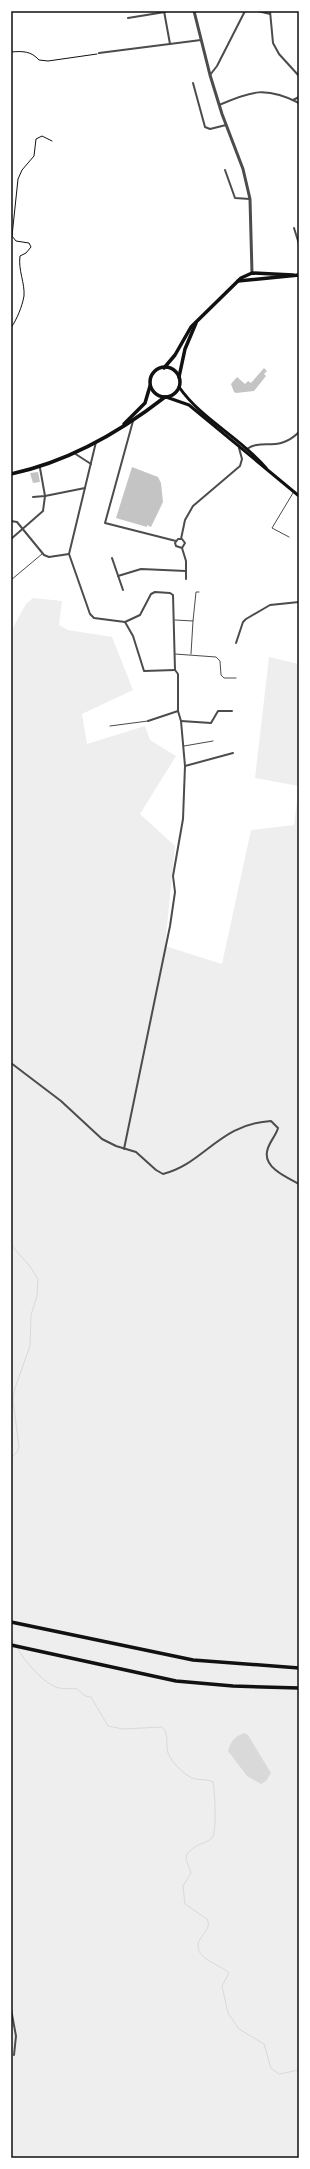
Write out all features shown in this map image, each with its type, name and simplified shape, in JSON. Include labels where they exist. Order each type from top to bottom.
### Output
[{"type":"main road","points":[[244,280],[252,273]]},
{"type":"main road","points":[[121,427],[146,403],[154,373],[164,368],[173,359],[185,335],[237,281],[252,273],[299,275]]},
{"type":"main road","points":[[237,281],[293,275]]},
{"type":"main road","points":[[11,474],[40,468],[74,453],[133,421],[166,397],[174,394],[179,387],[179,377],[185,349],[197,321]]},
{"type":"main road","points":[[164,368],[173,370],[179,377]]},
{"type":"main road","points":[[151,384],[156,393],[190,405],[299,496]]},
{"type":"main road","points":[[179,387],[189,400],[247,449],[267,469]]},
{"type":"main road","points":[[232,440],[247,449]]},
{"type":"main road","points":[[11,1622],[193,1660],[299,1668]]},
{"type":"main road","points":[[11,1645],[176,1681],[226,1686],[299,1688]]},
{"type":"street","points":[[128,18],[164,11],[170,44]]},
{"type":"street","points":[[194,11],[210,75],[226,125],[243,169],[250,199],[252,273]]},
{"type":"street","points":[[210,75],[218,66],[245,11]]},
{"type":"street","points":[[258,11],[270,14]]},
{"type":"street","points":[[270,11],[273,43],[279,54],[299,76]]},
{"type":"street","points":[[99,53],[202,40]]},
{"type":"street","points":[[193,83],[205,127],[210,129],[226,125]]},
{"type":"street","points":[[219,105],[242,95],[255,92],[273,94],[299,103]]},
{"type":"street","points":[[293,100],[299,97]]},
{"type":"street","points":[[225,170],[235,198],[250,199]]},
{"type":"street","points":[[294,228],[299,244]]},
{"type":"street","points":[[133,421],[105,523],[176,542],[181,539],[185,520],[193,506],[240,466],[242,459],[239,447]]},
{"type":"street","points":[[247,449],[254,445],[282,444],[299,432]]},
{"type":"street","points":[[97,440],[69,554],[90,614],[94,618],[125,622],[140,614],[151,594],[155,592],[170,593],[173,595],[175,670],[178,674],[178,711],[181,721],[185,766],[183,819],[173,876],[175,892],[170,926],[124,1148]]},
{"type":"street","points":[[74,453],[91,464]]},
{"type":"street","points":[[11,539],[43,511],[45,496],[40,468]]},
{"type":"street","points":[[33,497],[85,488]]},
{"type":"street","points":[[11,521],[17,522],[43,554],[49,557],[69,554]]},
{"type":"street","points":[[181,539],[185,543],[182,548],[186,580]]},
{"type":"street","points":[[176,542],[178,548],[182,548]]},
{"type":"street","points":[[112,558],[123,590]]},
{"type":"street","points":[[118,576],[140,569],[186,571]]},
{"type":"street","points":[[236,643],[243,622],[246,619],[270,605],[299,602]]},
{"type":"street","points":[[125,622],[132,636],[144,671],[175,670]]},
{"type":"street","points":[[148,720],[178,711]]},
{"type":"street","points":[[181,721],[211,723],[218,711],[232,711]]},
{"type":"street","points":[[185,766],[233,753]]},
{"type":"street","points":[[11,1063],[62,1101],[102,1139],[136,1152],[156,1170],[163,1174],[178,1168],[236,1129],[271,1121],[278,1128],[267,1151],[269,1161],[281,1174],[299,1184]]},
{"type":"street","points":[[11,2009],[16,2036],[14,2055]]},
{"type":"lane","points":[[288,537],[272,528],[294,491]]},
{"type":"lane","points":[[11,580],[43,554]]},
{"type":"lane","points":[[191,655],[196,592],[199,592]]},
{"type":"lane","points":[[174,620],[193,621]]},
{"type":"lane","points":[[175,654],[219,658],[221,675],[224,678],[236,678]]},
{"type":"lane","points":[[110,726],[148,720]]},
{"type":"lane","points":[[183,746],[213,741]]},
{"type":"path","points":[[11,52],[26,52],[34,54],[40,60],[48,61],[99,53]]},
{"type":"path","points":[[11,328],[20,310],[24,296],[19,264],[20,256],[26,253],[31,247],[29,244],[16,241],[12,236],[18,179],[22,170],[34,156],[36,139],[42,136],[52,140]]},
{"type":"shaded area","points":[[33,598],[62,601],[59,625],[68,630],[112,637],[133,690],[82,714],[87,744],[145,726],[150,740],[176,756],[140,814],[175,846],[165,946],[222,964],[251,830],[294,825],[299,786],[299,2158],[11,2158],[11,631],[26,604]]},
{"type":"shaded area","points":[[269,657],[299,664],[299,786],[255,778]]},
{"type":"shaded area","points":[[244,1733],[248,1735],[271,1773],[266,1781],[261,1784],[247,1776],[228,1751],[233,1740]]},
{"type":"building","points":[[264,368],[267,371],[264,374],[266,376],[254,391],[234,392],[231,384],[237,377],[245,384],[248,381],[251,383]]},
{"type":"building","points":[[132,467],[158,477],[161,483],[163,502],[151,527],[116,518]]},
{"type":"building","points":[[38,472],[40,482],[33,483],[30,473]]},
{"type":"waterway","points":[[11,1245],[29,1265],[38,1279],[37,1296],[31,1315],[30,1346],[15,1388],[13,1400],[19,1447],[17,1452],[11,1458]]},
{"type":"waterway","points":[[11,1636],[15,1644]]},
{"type":"waterway","points":[[17,1647],[29,1665],[47,1682],[61,1689],[77,1689],[85,1696],[91,1697],[108,1726],[123,1729],[162,1727],[167,1736],[168,1753],[175,1764],[192,1778],[213,1782],[215,1812],[214,1835],[210,1840],[190,1850],[187,1854],[186,1859],[191,1873],[183,1886],[185,1904],[207,1919],[208,1923],[207,1930],[198,1943],[199,1952],[206,1959],[229,1973],[222,1986],[228,2013],[239,2029],[264,2044],[271,2068],[279,2074],[299,2070]]}]
